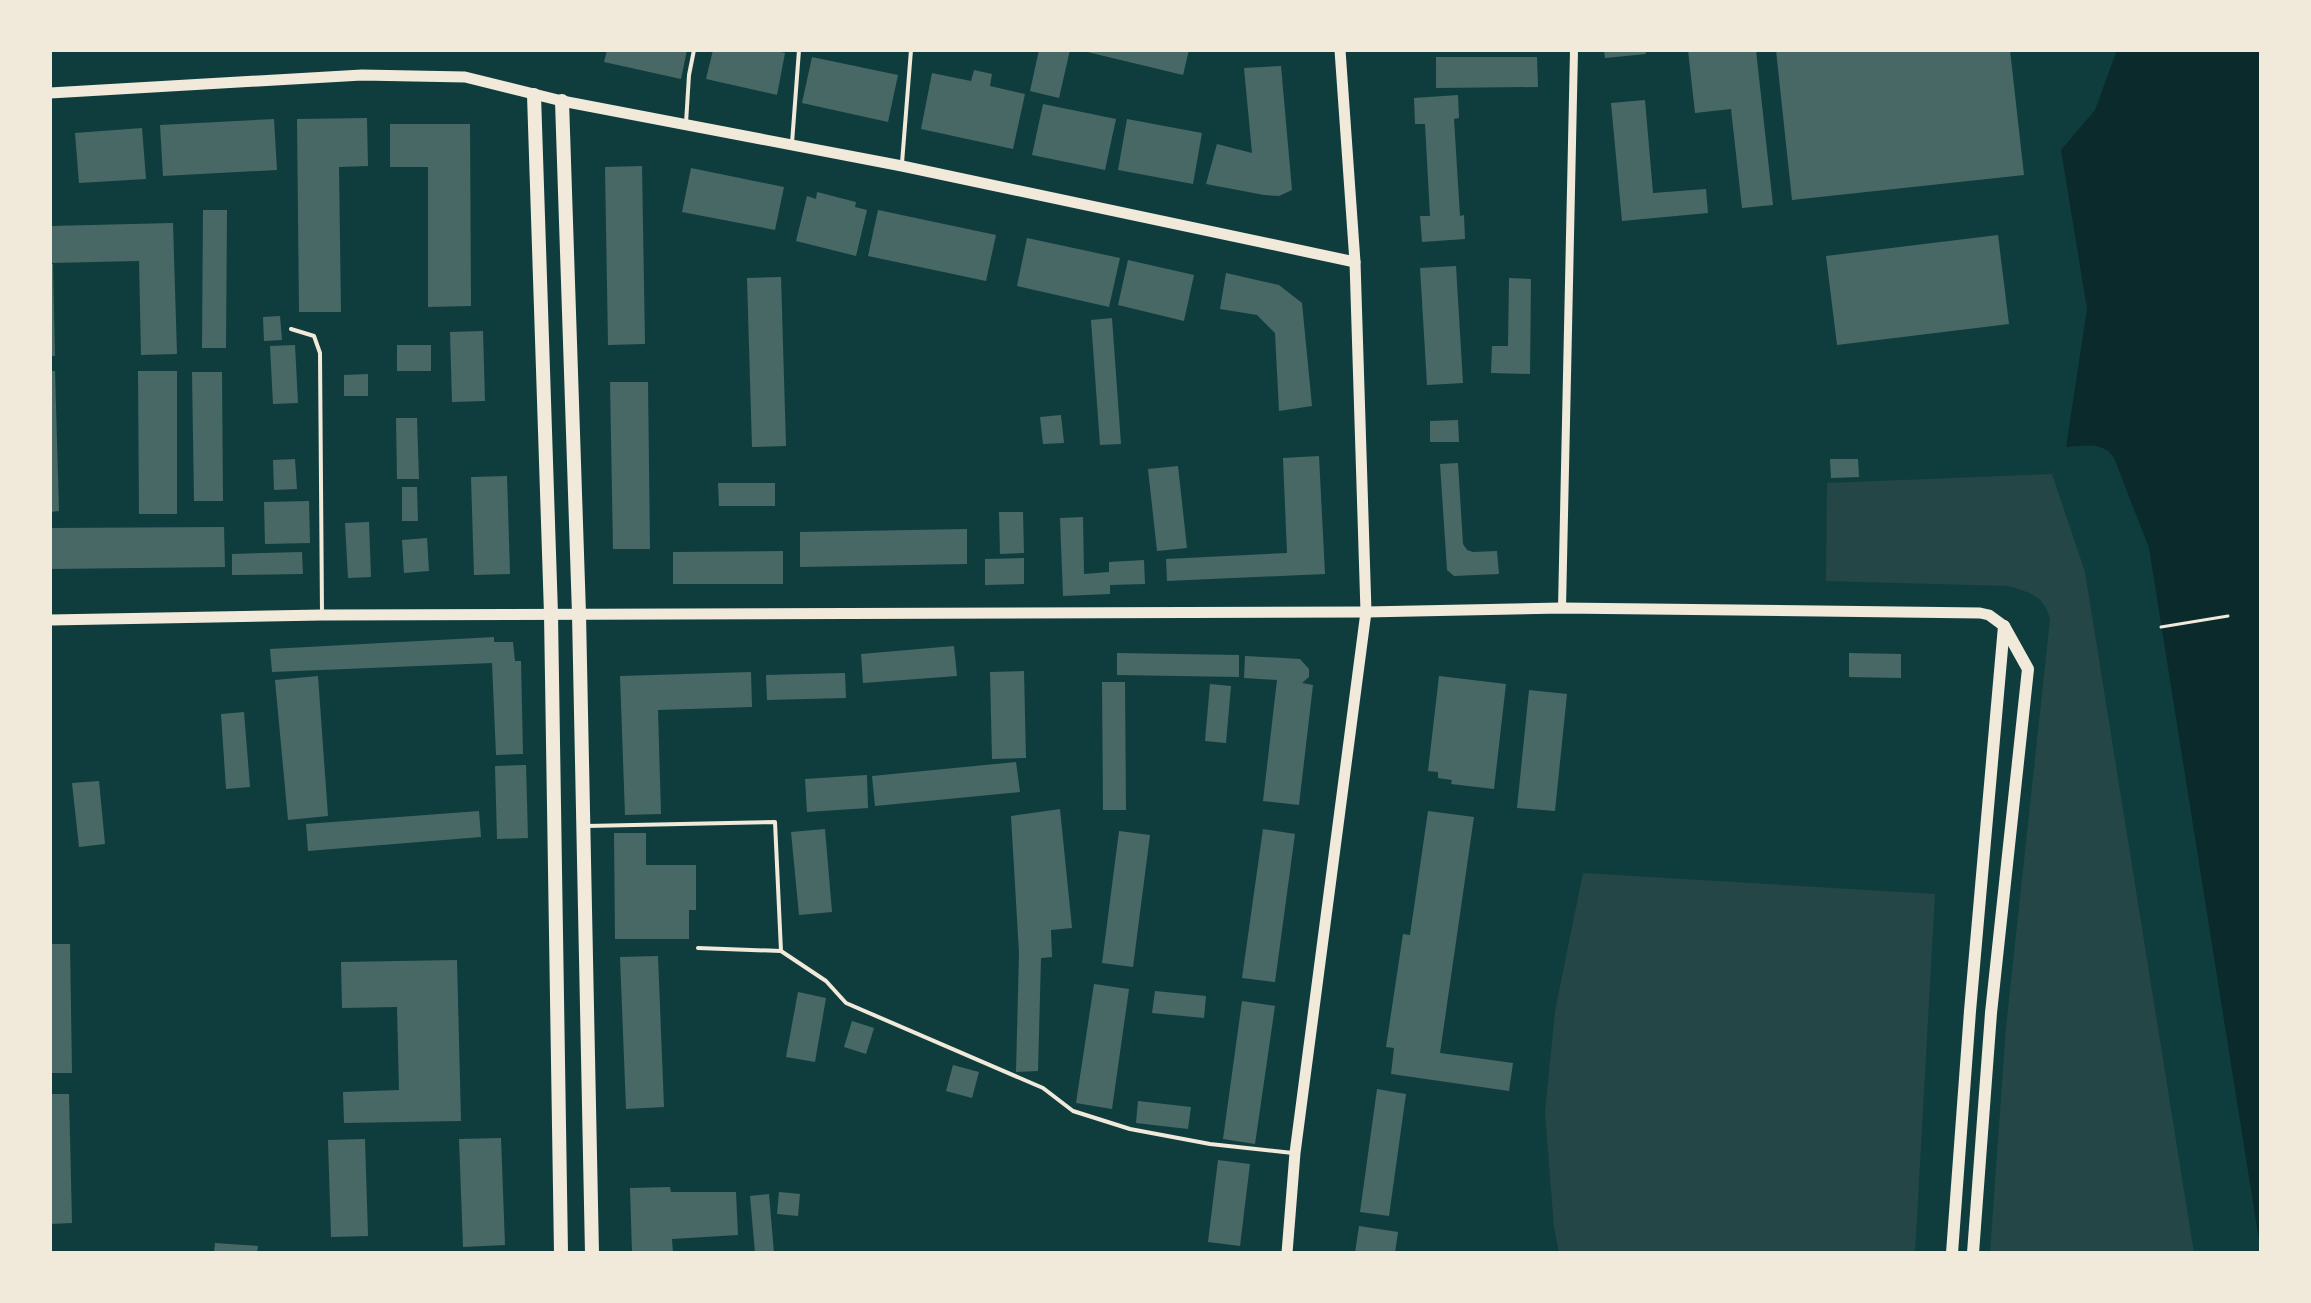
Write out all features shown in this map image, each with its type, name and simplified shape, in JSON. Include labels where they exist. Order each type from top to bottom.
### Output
[{"type":"main road","points":[[534,95],[551,614],[561,1253]]},
{"type":"main road","points":[[562,101],[579,614],[592,1253]]},
{"type":"main road","points":[[1952,1253],[2004,626]]},
{"type":"main road","points":[[1973,1253],[1991,1013],[2028,669],[2004,626]]},
{"type":"street","points":[[1287,1253],[1295,1153],[1366,612],[1355,262],[1340,50]]},
{"type":"street","points":[[1562,608],[1574,50]]},
{"type":"street","points":[[50,93],[362,75],[465,77],[562,101],[902,166],[1355,262]]},
{"type":"street","points":[[50,620],[322,615],[1366,612],[1562,608],[1980,613],[1989,615],[2004,626]]},
{"type":"lane","points":[[686,124],[694,50]]},
{"type":"lane","points":[[792,145],[799,50]]},
{"type":"lane","points":[[902,166],[911,50]]},
{"type":"lane","points":[[291,329],[314,336],[320,353],[322,615]]},
{"type":"lane","points":[[583,826],[775,822],[781,951]]},
{"type":"lane","points":[[698,948],[781,951],[826,981],[846,1003],[1043,1088],[1073,1111],[1143,1132],[1210,1144],[1295,1153]]},
{"type":"path","points":[[2161,627],[2228,616]]},
{"type":"shaded area","points":[[2117,50],[2261,50],[2261,1253],[2149,548],[2110,453],[2099,447],[2066,447],[2087,309],[2061,150],[2095,110]]},
{"type":"shaded area","points":[[2052,474],[2085,572],[2194,1253],[1990,1253],[2006,1028],[2050,619],[2044,605],[2029,593],[2007,586],[1826,581],[1827,483]]},
{"type":"shaded area","points":[[1583,873],[1935,894],[1915,1253],[1559,1253],[1545,1113],[1555,1011]]},
{"type":"building","points":[[607,50],[687,50],[681,79],[604,62]]},
{"type":"building","points":[[713,50],[772,50],[785,53],[777,95],[706,79]]},
{"type":"building","points":[[1039,50],[1070,50],[1059,98],[1030,91]]},
{"type":"building","points":[[1079,50],[1189,50],[1183,75]]},
{"type":"building","points":[[1604,50],[1645,50],[1646,54],[1605,58]]},
{"type":"building","points":[[1688,50],[1756,50],[1773,205],[1742,208],[1731,109],[1695,113]]},
{"type":"building","points":[[1776,50],[2010,50],[2024,175],[1792,200]]},
{"type":"building","points":[[812,57],[898,75],[888,122],[802,103]]},
{"type":"building","points":[[1436,57],[1537,57],[1538,87],[1436,88]]},
{"type":"building","points":[[1281,66],[1292,190],[1279,196],[1264,195],[1206,184],[1217,144],[1252,153],[1244,68]]},
{"type":"building","points":[[974,70],[992,74],[990,86],[1025,94],[1013,149],[921,129],[932,73],[971,81]]},
{"type":"building","points":[[1458,95],[1459,118],[1454,119],[1460,216],[1464,215],[1465,239],[1422,242],[1420,216],[1430,216],[1425,124],[1415,124],[1414,98]]},
{"type":"building","points":[[1645,100],[1653,193],[1706,189],[1708,213],[1622,221],[1611,103]]},
{"type":"building","points":[[1043,104],[1116,119],[1105,170],[1032,155]]},
{"type":"building","points":[[367,118],[368,166],[339,167],[341,312],[299,312],[297,119]]},
{"type":"building","points":[[274,119],[277,170],[163,176],[160,125]]},
{"type":"building","points":[[1127,119],[1202,133],[1193,184],[1118,170]]},
{"type":"building","points":[[390,124],[470,124],[471,306],[428,307],[428,167],[390,167]]},
{"type":"building","points":[[142,128],[146,179],[79,183],[75,133]]},
{"type":"building","points":[[642,166],[645,344],[608,345],[605,167]]},
{"type":"building","points":[[691,168],[784,187],[775,230],[682,212]]},
{"type":"building","points":[[817,192],[856,202],[855,207],[867,210],[856,256],[796,241],[807,196],[816,199]]},
{"type":"building","points":[[203,210],[227,210],[226,348],[202,348]]},
{"type":"building","points":[[878,210],[996,235],[986,281],[868,256]]},
{"type":"building","points":[[173,223],[177,354],[141,355],[139,261],[50,263],[50,226]]},
{"type":"building","points":[[1998,235],[2009,324],[1837,345],[1826,256]]},
{"type":"building","points":[[1027,238],[1120,258],[1109,307],[1017,286]]},
{"type":"building","points":[[1128,260],[1194,275],[1184,321],[1118,305]]},
{"type":"building","points":[[50,264],[53,264],[55,356],[50,356]]},
{"type":"building","points":[[1456,266],[1463,383],[1427,385],[1420,268]]},
{"type":"building","points":[[1226,273],[1279,285],[1302,303],[1312,406],[1279,411],[1275,333],[1257,315],[1220,309]]},
{"type":"building","points":[[781,277],[786,446],[752,447],[747,278]]},
{"type":"building","points":[[1509,278],[1531,279],[1530,374],[1491,373],[1492,346],[1508,346]]},
{"type":"building","points":[[280,316],[282,340],[264,341],[263,317]]},
{"type":"building","points":[[1112,318],[1121,444],[1100,445],[1091,320]]},
{"type":"building","points":[[483,331],[485,401],[452,402],[450,332]]},
{"type":"building","points":[[295,345],[298,403],[273,404],[270,346]]},
{"type":"building","points":[[397,345],[431,345],[431,371],[397,371]]},
{"type":"building","points":[[50,371],[55,371],[59,511],[50,512]]},
{"type":"building","points":[[138,371],[177,371],[177,514],[139,514]]},
{"type":"building","points":[[192,372],[222,372],[223,501],[194,501]]},
{"type":"building","points":[[368,374],[368,396],[344,396],[344,375]]},
{"type":"building","points":[[610,382],[648,382],[650,549],[613,549]]},
{"type":"building","points":[[1061,415],[1064,443],[1043,444],[1040,417]]},
{"type":"building","points":[[396,418],[417,418],[419,479],[397,479]]},
{"type":"building","points":[[1458,420],[1459,442],[1430,442],[1430,421]]},
{"type":"building","points":[[1319,456],[1325,574],[1167,581],[1166,559],[1287,553],[1283,458]]},
{"type":"building","points":[[295,459],[297,489],[274,490],[273,460]]},
{"type":"building","points":[[1830,459],[1858,459],[1859,477],[1831,478]]},
{"type":"building","points":[[1458,463],[1463,544],[1473,552],[1497,551],[1499,574],[1454,576],[1447,570],[1440,464]]},
{"type":"building","points":[[1178,466],[1187,548],[1157,551],[1148,469]]},
{"type":"building","points":[[507,476],[510,574],[474,575],[471,477]]},
{"type":"building","points":[[718,483],[775,483],[775,506],[719,506]]},
{"type":"building","points":[[402,487],[417,487],[418,521],[402,521]]},
{"type":"building","points":[[309,501],[310,543],[265,544],[264,502]]},
{"type":"building","points":[[999,512],[1023,512],[1024,553],[1000,554]]},
{"type":"building","points":[[1083,517],[1084,574],[1109,572],[1109,562],[1144,560],[1145,584],[1110,585],[1110,594],[1063,596],[1060,518]]},
{"type":"building","points":[[369,522],[371,577],[348,578],[345,523]]},
{"type":"building","points":[[224,527],[225,567],[50,569],[50,528]]},
{"type":"building","points":[[967,529],[967,564],[800,567],[800,532]]},
{"type":"building","points":[[427,538],[429,571],[404,573],[402,540]]},
{"type":"building","points":[[783,551],[783,584],[673,584],[673,552]]},
{"type":"building","points":[[302,552],[303,574],[232,575],[232,554]]},
{"type":"building","points":[[1024,558],[1024,584],[985,585],[985,559]]},
{"type":"building","points":[[494,637],[494,642],[513,642],[515,661],[521,661],[523,754],[496,755],[492,663],[272,672],[270,649]]},
{"type":"building","points":[[954,646],[957,676],[863,683],[861,654]]},
{"type":"building","points":[[1117,653],[1239,655],[1239,677],[1117,675]]},
{"type":"building","points":[[1849,653],[1901,654],[1901,678],[1849,677]]},
{"type":"building","points":[[1245,656],[1300,659],[1309,669],[1309,677],[1302,683],[1313,685],[1299,805],[1263,801],[1277,680],[1244,678]]},
{"type":"building","points":[[1024,671],[1026,758],[992,759],[990,672]]},
{"type":"building","points":[[751,672],[752,707],[658,710],[661,814],[625,815],[620,676]]},
{"type":"building","points":[[845,673],[846,698],[767,700],[766,675]]},
{"type":"building","points":[[318,676],[328,816],[288,820],[275,680]]},
{"type":"building","points":[[1439,676],[1506,684],[1494,789],[1451,784],[1452,780],[1438,778],[1438,772],[1428,771]]},
{"type":"building","points":[[1102,682],[1125,682],[1126,810],[1103,810]]},
{"type":"building","points":[[1210,684],[1231,686],[1226,743],[1205,741]]},
{"type":"building","points":[[1529,690],[1567,694],[1555,811],[1517,808]]},
{"type":"building","points":[[244,712],[250,787],[226,789],[221,714]]},
{"type":"building","points":[[1016,762],[1020,792],[875,806],[872,776]]},
{"type":"building","points":[[526,765],[528,838],[497,839],[495,766]]},
{"type":"building","points":[[867,775],[868,808],[807,812],[805,779]]},
{"type":"building","points":[[99,781],[105,844],[79,847],[72,783]]},
{"type":"building","points":[[1060,809],[1072,928],[1051,930],[1052,957],[1041,958],[1038,1071],[1016,1072],[1019,953],[1011,816]]},
{"type":"building","points":[[479,811],[481,837],[308,851],[306,824]]},
{"type":"building","points":[[1428,811],[1474,817],[1440,1053],[1513,1063],[1509,1091],[1391,1074],[1394,1048],[1386,1047],[1403,934],[1410,935]]},
{"type":"building","points":[[825,829],[832,912],[799,915],[791,832]]},
{"type":"building","points":[[1263,829],[1295,834],[1275,982],[1242,978]]},
{"type":"building","points":[[1119,831],[1150,835],[1133,967],[1102,963]]},
{"type":"building","points":[[614,833],[646,833],[646,865],[696,865],[696,910],[689,910],[689,939],[615,939]]},
{"type":"building","points":[[50,944],[70,944],[72,1073],[50,1073]]},
{"type":"building","points":[[658,956],[664,1107],[626,1109],[620,957]]},
{"type":"building","points":[[457,960],[461,1121],[344,1123],[343,1092],[399,1090],[397,1007],[342,1008],[341,962]]},
{"type":"building","points":[[1094,984],[1129,989],[1112,1109],[1076,1103]]},
{"type":"building","points":[[1155,991],[1206,996],[1204,1018],[1152,1013]]},
{"type":"building","points":[[798,992],[826,998],[815,1062],[786,1057]]},
{"type":"building","points":[[1242,1001],[1275,1006],[1255,1144],[1223,1139]]},
{"type":"building","points":[[852,1021],[874,1028],[866,1054],[844,1047]]},
{"type":"building","points":[[953,1065],[979,1072],[972,1098],[946,1091]]},
{"type":"building","points":[[1377,1089],[1406,1094],[1389,1216],[1360,1212]]},
{"type":"building","points":[[50,1094],[69,1094],[72,1223],[50,1224]]},
{"type":"building","points":[[1138,1101],[1191,1107],[1188,1129],[1136,1123]]},
{"type":"building","points":[[501,1138],[505,1245],[463,1247],[459,1139]]},
{"type":"building","points":[[365,1139],[368,1236],[331,1237],[328,1140]]},
{"type":"building","points":[[1218,1160],[1250,1164],[1240,1246],[1208,1242]]},
{"type":"building","points":[[670,1187],[671,1192],[736,1192],[738,1235],[672,1239],[673,1253],[632,1253],[630,1188]]},
{"type":"building","points":[[779,1192],[800,1194],[798,1216],[777,1214]]},
{"type":"building","points":[[769,1194],[774,1253],[755,1253],[750,1196]]},
{"type":"building","points":[[1359,1226],[1398,1232],[1395,1253],[1355,1253]]},
{"type":"building","points":[[215,1243],[258,1246],[257,1253],[214,1253]]}]
